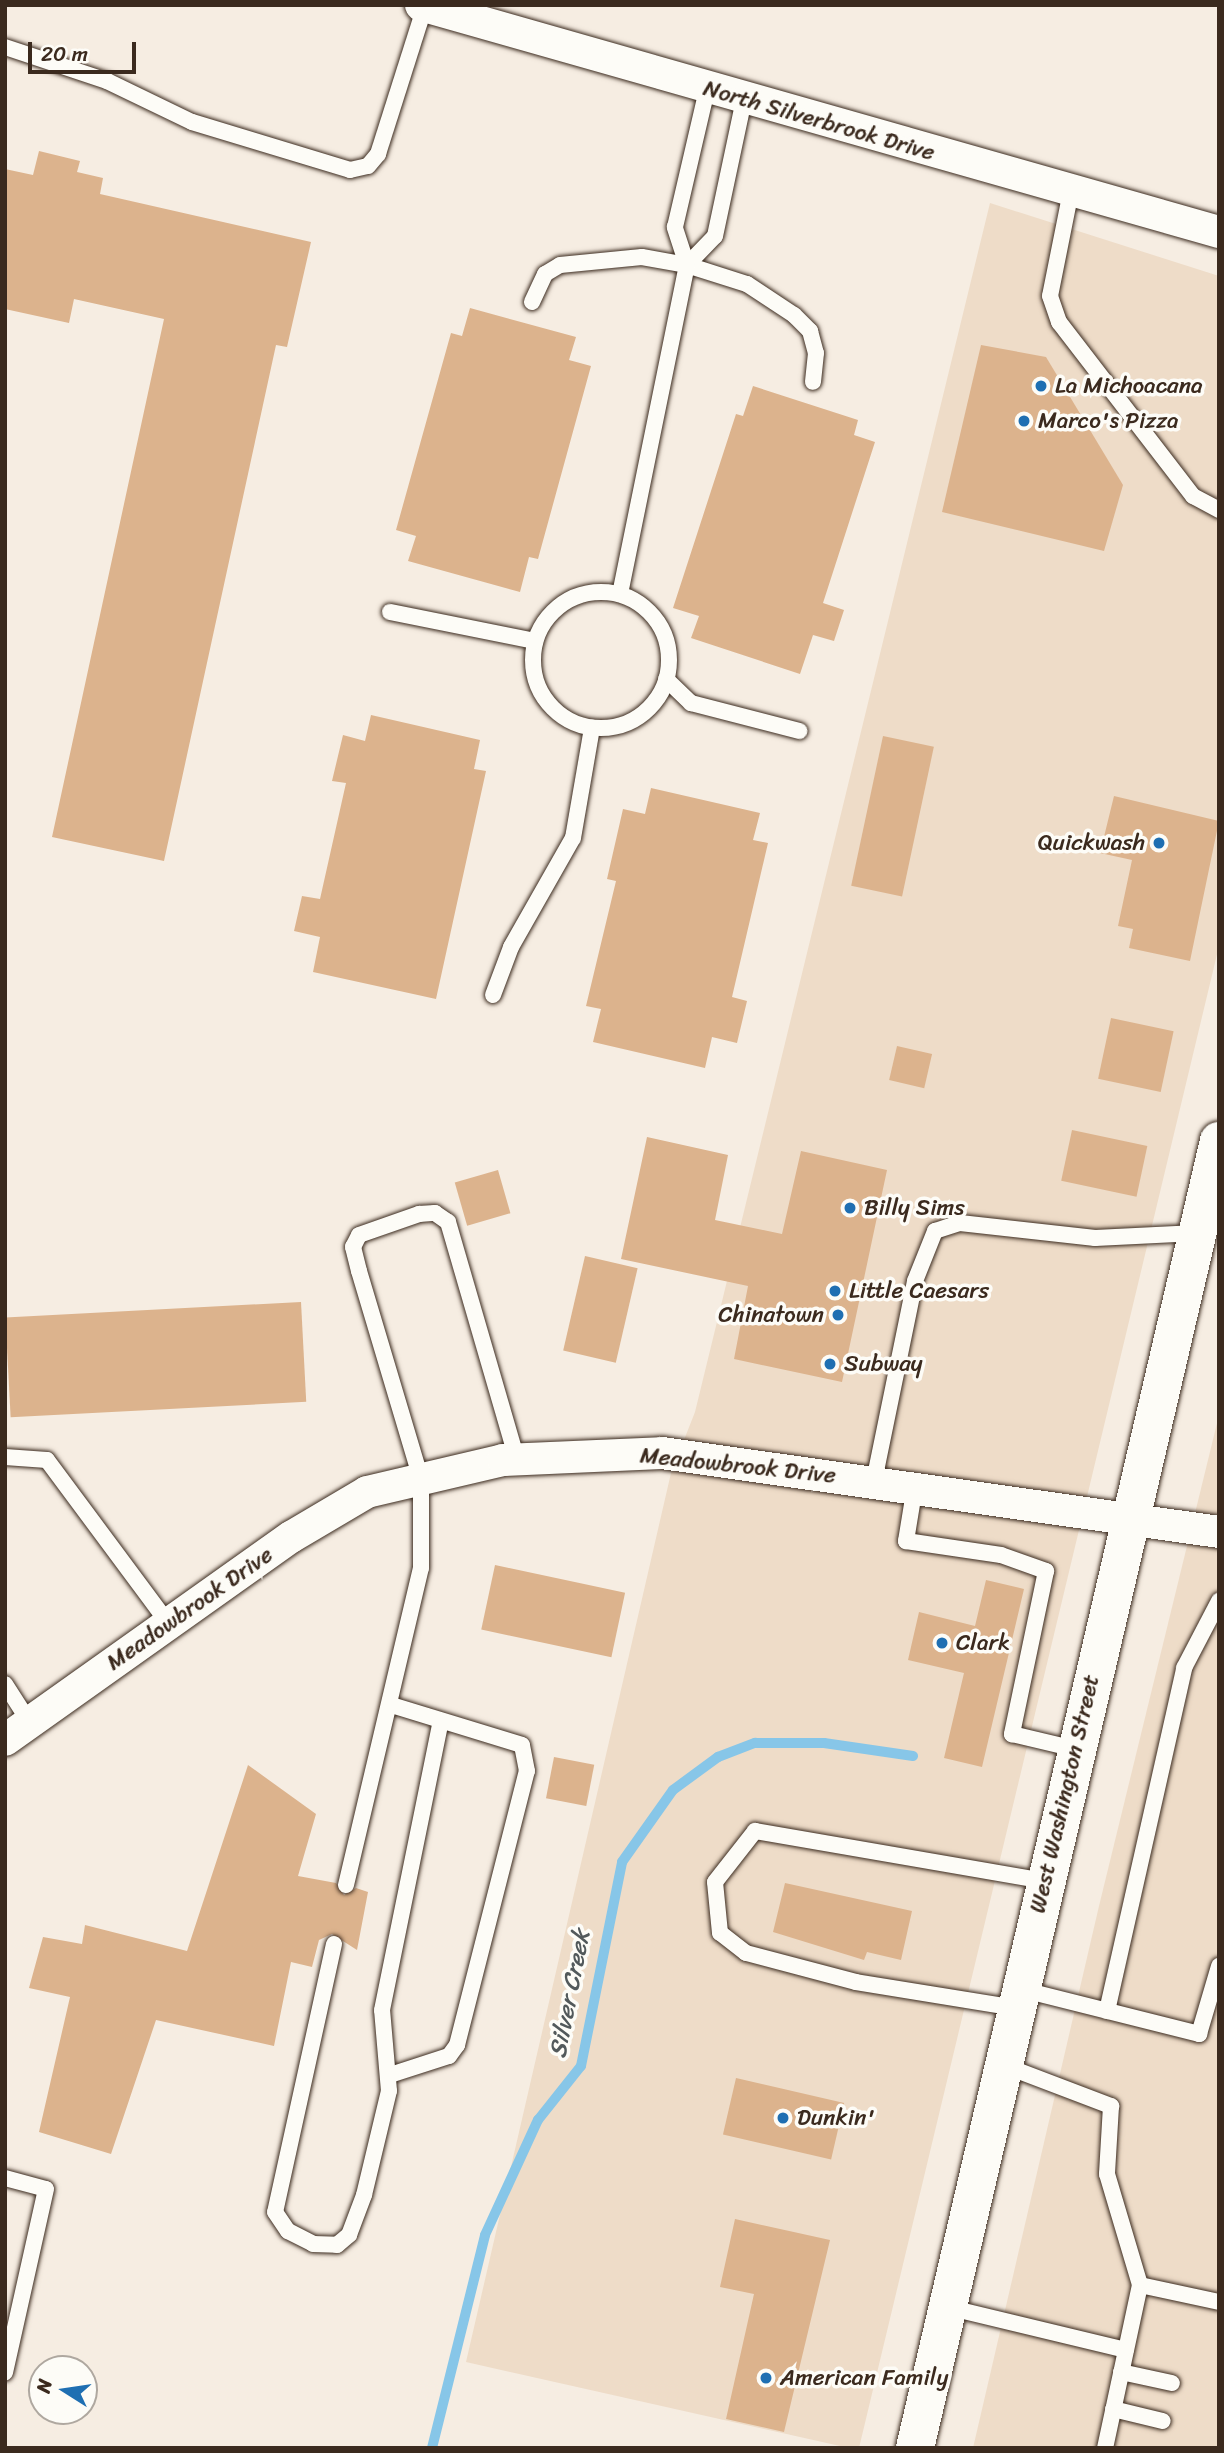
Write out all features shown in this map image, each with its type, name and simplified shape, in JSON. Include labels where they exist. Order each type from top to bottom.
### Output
[{"type":"main road","name":"West Washington Street","points":[[915,2448],[1129,1515],[1219,1141]]},
{"type":"street","name":"North Silverbrook Drive","points":[[423,6],[744,100],[1219,232]]},
{"type":"street","name":"Meadowbrook Drive","points":[[18,1732],[291,1537],[367,1492],[517,1459],[663,1453],[1129,1515],[1219,1532]]},
{"type":"lane","points":[[5,47],[107,81],[192,122],[349,170],[368,166],[378,154],[423,6]]},
{"type":"lane","points":[[620,594],[687,265],[675,227],[707,89]]},
{"type":"lane","points":[[687,265],[715,236],[744,100]]},
{"type":"lane","points":[[1071,191],[1050,296],[1059,322],[1193,496],[1219,510]]},
{"type":"lane","points":[[532,302],[545,274],[560,265],[642,257],[687,265],[747,284],[794,315],[810,331],[817,353],[813,382]]},
{"type":"lane","points":[[593,592],[620,594],[639,603],[660,627],[669,658],[666,679],[638,717],[592,728],[569,721],[544,697],[533,664],[535,641],[548,617],[568,600],[593,592]]},
{"type":"lane","points":[[390,612],[535,641]]},
{"type":"lane","points":[[666,679],[691,703],[799,731]]},
{"type":"lane","points":[[494,995],[511,947],[573,838],[592,728]]},
{"type":"lane","points":[[346,1885],[391,1705],[421,1568],[421,1479],[353,1247],[359,1235],[419,1214],[435,1213],[448,1222],[517,1459]]},
{"type":"lane","points":[[874,1481],[915,1281],[935,1231],[960,1223],[1095,1238],[1197,1233]]},
{"type":"lane","points":[[5,1457],[47,1460],[169,1624]]},
{"type":"lane","points":[[915,1486],[906,1541],[1001,1555],[1046,1571],[1012,1734],[1075,1749]]},
{"type":"lane","points":[[1107,2011],[1184,1668],[1219,1601]]},
{"type":"lane","points":[[5,1684],[18,1732]]},
{"type":"lane","points":[[390,2075],[449,2056],[457,2045],[527,1771],[522,1745],[440,1724],[391,1705]]},
{"type":"lane","points":[[334,1944],[275,2212],[288,2231],[313,2244],[337,2245],[349,2235],[364,2195],[390,2075],[382,2010],[440,1724]]},
{"type":"lane","points":[[1045,1881],[755,1830],[715,1882],[720,1933],[746,1953],[856,1982],[1107,2011],[1199,2034],[1219,1966]]},
{"type":"lane","points":[[1003,2065],[1111,2106],[1108,2174],[1140,2285],[1105,2448]]},
{"type":"lane","points":[[5,2178],[46,2189],[5,2372]]},
{"type":"lane","points":[[1140,2285],[1219,2302]]},
{"type":"lane","points":[[947,2307],[1126,2350]]},
{"type":"lane","points":[[1121,2372],[1172,2383]]},
{"type":"lane","points":[[1113,2409],[1163,2421]]},
{"type":"shaded area","points":[[990,203],[1219,276],[1219,946],[859,2448],[849,2448],[466,2362],[671,1473],[695,1412]]},
{"type":"shaded area","points":[[1219,1415],[1219,2448],[973,2448],[1099,1906]]},
{"type":"building","points":[[39,151],[80,161],[77,172],[103,178],[100,194],[311,242],[287,347],[276,345],[164,861],[52,837],[164,319],[74,299],[69,323],[5,309],[5,169],[33,175]]},
{"type":"building","points":[[470,308],[576,337],[569,360],[591,366],[538,559],[529,557],[520,592],[408,561],[416,536],[396,530],[451,333],[462,336]]},
{"type":"building","name":"Marco's Pizza","points":[[981,345],[1046,357],[1123,485],[1104,551],[942,512]]},
{"type":"building","points":[[753,386],[858,420],[854,435],[875,442],[823,603],[844,610],[834,641],[813,635],[800,674],[691,638],[699,616],[673,608],[736,414],[743,416]]},
{"type":"building","points":[[371,715],[480,740],[474,769],[486,771],[436,999],[313,972],[320,937],[294,931],[302,896],[320,899],[346,783],[332,781],[343,735],[365,741]]},
{"type":"building","points":[[883,736],[934,747],[902,896],[851,886]]},
{"type":"building","points":[[651,788],[760,813],[753,840],[768,843],[732,997],[747,1001],[737,1043],[712,1037],[705,1068],[593,1042],[601,1009],[586,1006],[616,881],[607,879],[623,809],[645,814]]},
{"type":"building","points":[[1114,796],[1219,821],[1190,961],[1129,948],[1133,929],[1118,926],[1132,860],[1100,853]]},
{"type":"building","points":[[1111,1018],[1174,1031],[1161,1092],[1098,1079]]},
{"type":"building","points":[[897,1046],[932,1054],[924,1088],[889,1080]]},
{"type":"building","points":[[1072,1130],[1147,1146],[1137,1197],[1061,1181]]},
{"type":"building","points":[[647,1137],[728,1155],[715,1220],[782,1234],[801,1151],[887,1170],[842,1382],[734,1359],[748,1286],[621,1259]]},
{"type":"building","points":[[498,1170],[510,1213],[467,1226],[455,1182]]},
{"type":"building","points":[[585,1256],[638,1268],[616,1363],[563,1351]]},
{"type":"building","points":[[301,1302],[306,1402],[11,1417],[5,1317]]},
{"type":"building","points":[[495,1565],[625,1593],[611,1657],[481,1630]]},
{"type":"building","name":"Clark","points":[[986,1580],[1024,1589],[982,1767],[944,1758],[964,1673],[908,1660],[919,1612],[975,1626]]},
{"type":"building","points":[[554,1757],[594,1765],[586,1806],[546,1798]]},
{"type":"building","points":[[248,1765],[316,1814],[298,1876],[336,1883],[344,1895],[356,1888],[368,1892],[357,1950],[332,1934],[319,1940],[312,1967],[291,1962],[274,2046],[156,2020],[111,2154],[39,2132],[70,1997],[29,1988],[43,1937],[82,1944],[85,1925],[187,1951]]},
{"type":"building","points":[[785,1883],[912,1911],[901,1960],[867,1952],[864,1960],[773,1932]]},
{"type":"building","name":"Dunkin'","points":[[736,2078],[844,2103],[831,2159],[723,2135]]},
{"type":"building","points":[[735,2219],[830,2240],[784,2432],[726,2419],[754,2294],[720,2287]]},
{"type":"waterway","name":"Silver Creek","points":[[432,2448],[485,2235],[538,2120],[581,2066],[622,1862],[673,1790],[718,1757],[755,1743],[824,1743],[913,1756]]},
{"type":"place","name":"La Michoacana","points":[[1041,386]]},
{"type":"place","name":"Marco's Pizza","points":[[1024,421]]},
{"type":"place","name":"Quickwash","points":[[1159,843]]},
{"type":"place","name":"Billy Sims","points":[[850,1208]]},
{"type":"place","name":"Little Caesars","points":[[835,1291]]},
{"type":"place","name":"Chinatown","points":[[838,1315]]},
{"type":"place","name":"Subway","points":[[830,1364]]},
{"type":"place","name":"Clark","points":[[942,1643]]},
{"type":"place","name":"Dunkin'","points":[[783,2118]]},
{"type":"place","name":"American Family","points":[[766,2378]]}]
